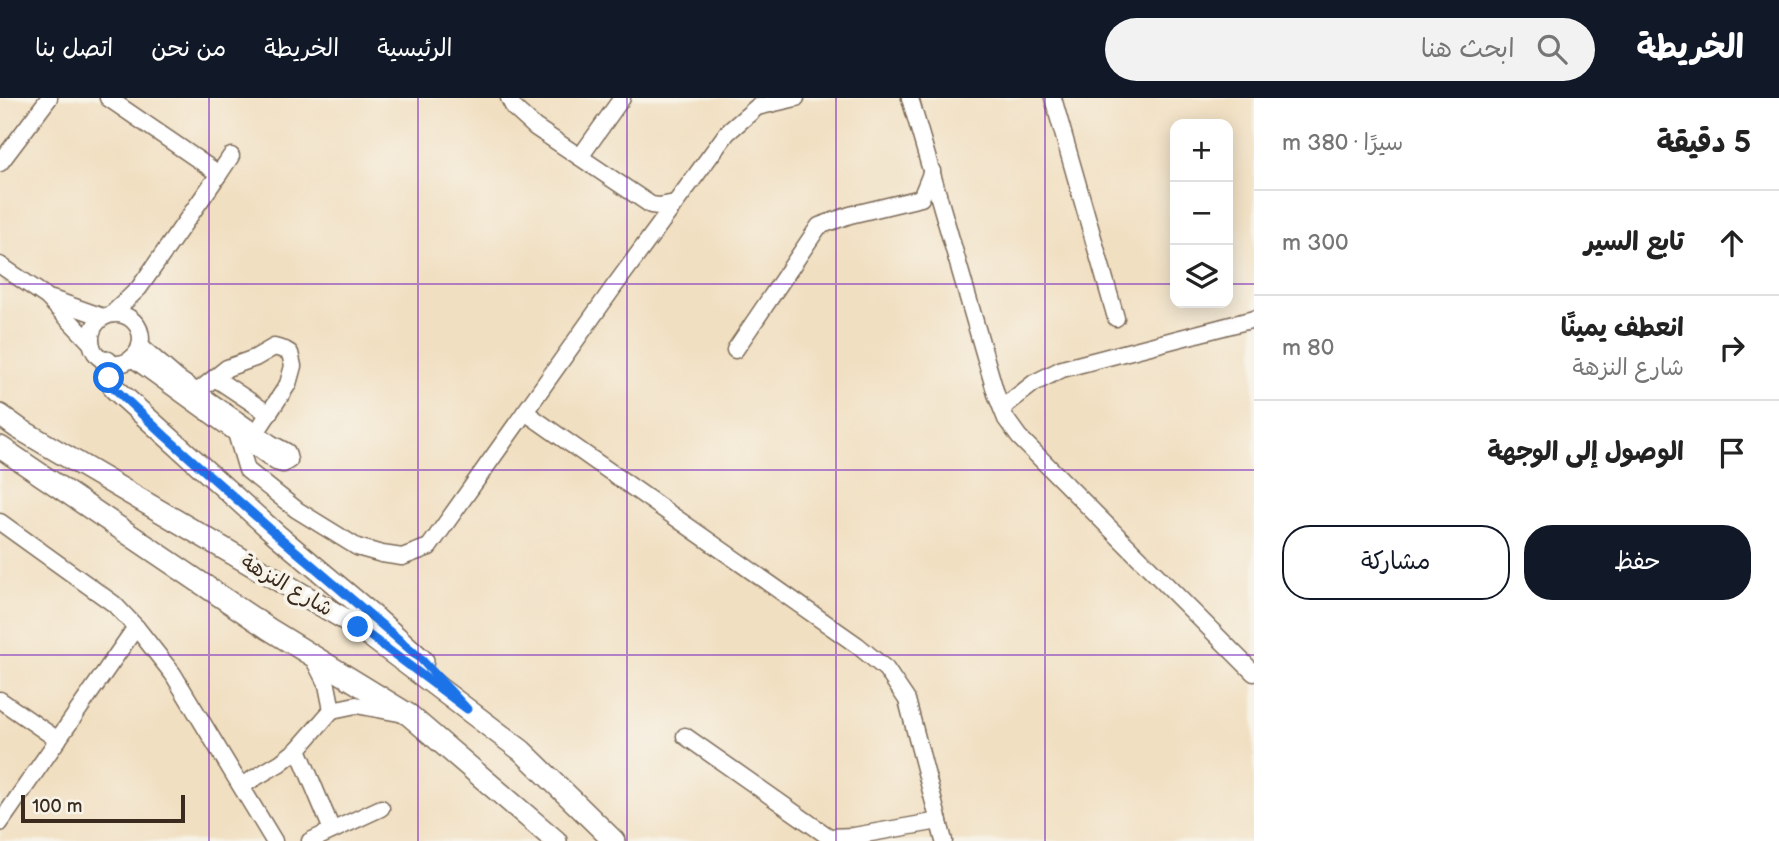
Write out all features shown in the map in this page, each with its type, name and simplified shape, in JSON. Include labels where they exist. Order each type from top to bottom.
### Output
[{"type":"main road","points":[[107,362],[109,378],[115,389],[277,535],[410,648],[467,709]]},
{"type":"main road","name":"شارع النزهة","points":[[0,415],[358,627],[522,751],[614,841]]},
{"type":"main road","name":"شارع النزهة","points":[[0,447],[269,629],[409,715],[556,841]]},
{"type":"street","points":[[0,163],[49,98]]},
{"type":"street","points":[[108,98],[219,174]]},
{"type":"street","points":[[509,98],[514,108],[535,127],[651,205],[675,203]]},
{"type":"street","points":[[580,157],[622,98]]},
{"type":"street","points":[[236,433],[247,470],[297,510],[357,547],[402,557],[429,547],[727,133],[757,107],[796,98]]},
{"type":"street","points":[[911,98],[996,394],[1006,419],[1019,437],[1254,673]]},
{"type":"street","points":[[1053,98],[1116,318]]},
{"type":"street","points":[[91,343],[96,322],[139,288],[231,156]]},
{"type":"street","points":[[921,198],[932,172]]},
{"type":"street","points":[[735,349],[819,226],[850,215],[921,198],[942,208]]},
{"type":"street","points":[[651,205],[657,228]]},
{"type":"street","points":[[0,265],[47,297],[91,343],[96,354],[107,362],[120,363],[136,352],[141,335],[133,320],[127,316],[107,315],[47,297]]},
{"type":"street","points":[[133,320],[139,288]]},
{"type":"street","points":[[1002,408],[1034,383],[1062,369],[1254,319]]},
{"type":"street","points":[[197,392],[227,368],[255,358],[274,347],[290,353],[293,366],[288,384],[256,432]]},
{"type":"street","points":[[136,352],[287,452],[289,460],[283,464],[276,462],[209,414],[136,352]]},
{"type":"street","points":[[215,377],[269,414]]},
{"type":"street","points":[[525,412],[857,645],[886,669],[907,700],[944,841]]},
{"type":"street","points":[[209,414],[240,430],[256,432]]},
{"type":"street","points":[[0,522],[114,604],[136,627],[173,674],[274,841]]},
{"type":"street","points":[[0,823],[136,627]]},
{"type":"street","points":[[312,656],[327,685],[332,710]]},
{"type":"street","points":[[0,700],[58,740]]},
{"type":"street","points":[[241,786],[298,749],[332,710],[356,705],[409,715]]},
{"type":"street","points":[[685,736],[829,837],[854,836],[939,821]]},
{"type":"street","points":[[298,749],[332,830]]},
{"type":"street","points":[[310,841],[381,808]]},
{"type":"route","points":[[109,378],[115,389],[165,436],[419,657],[467,709],[358,627]]}]
